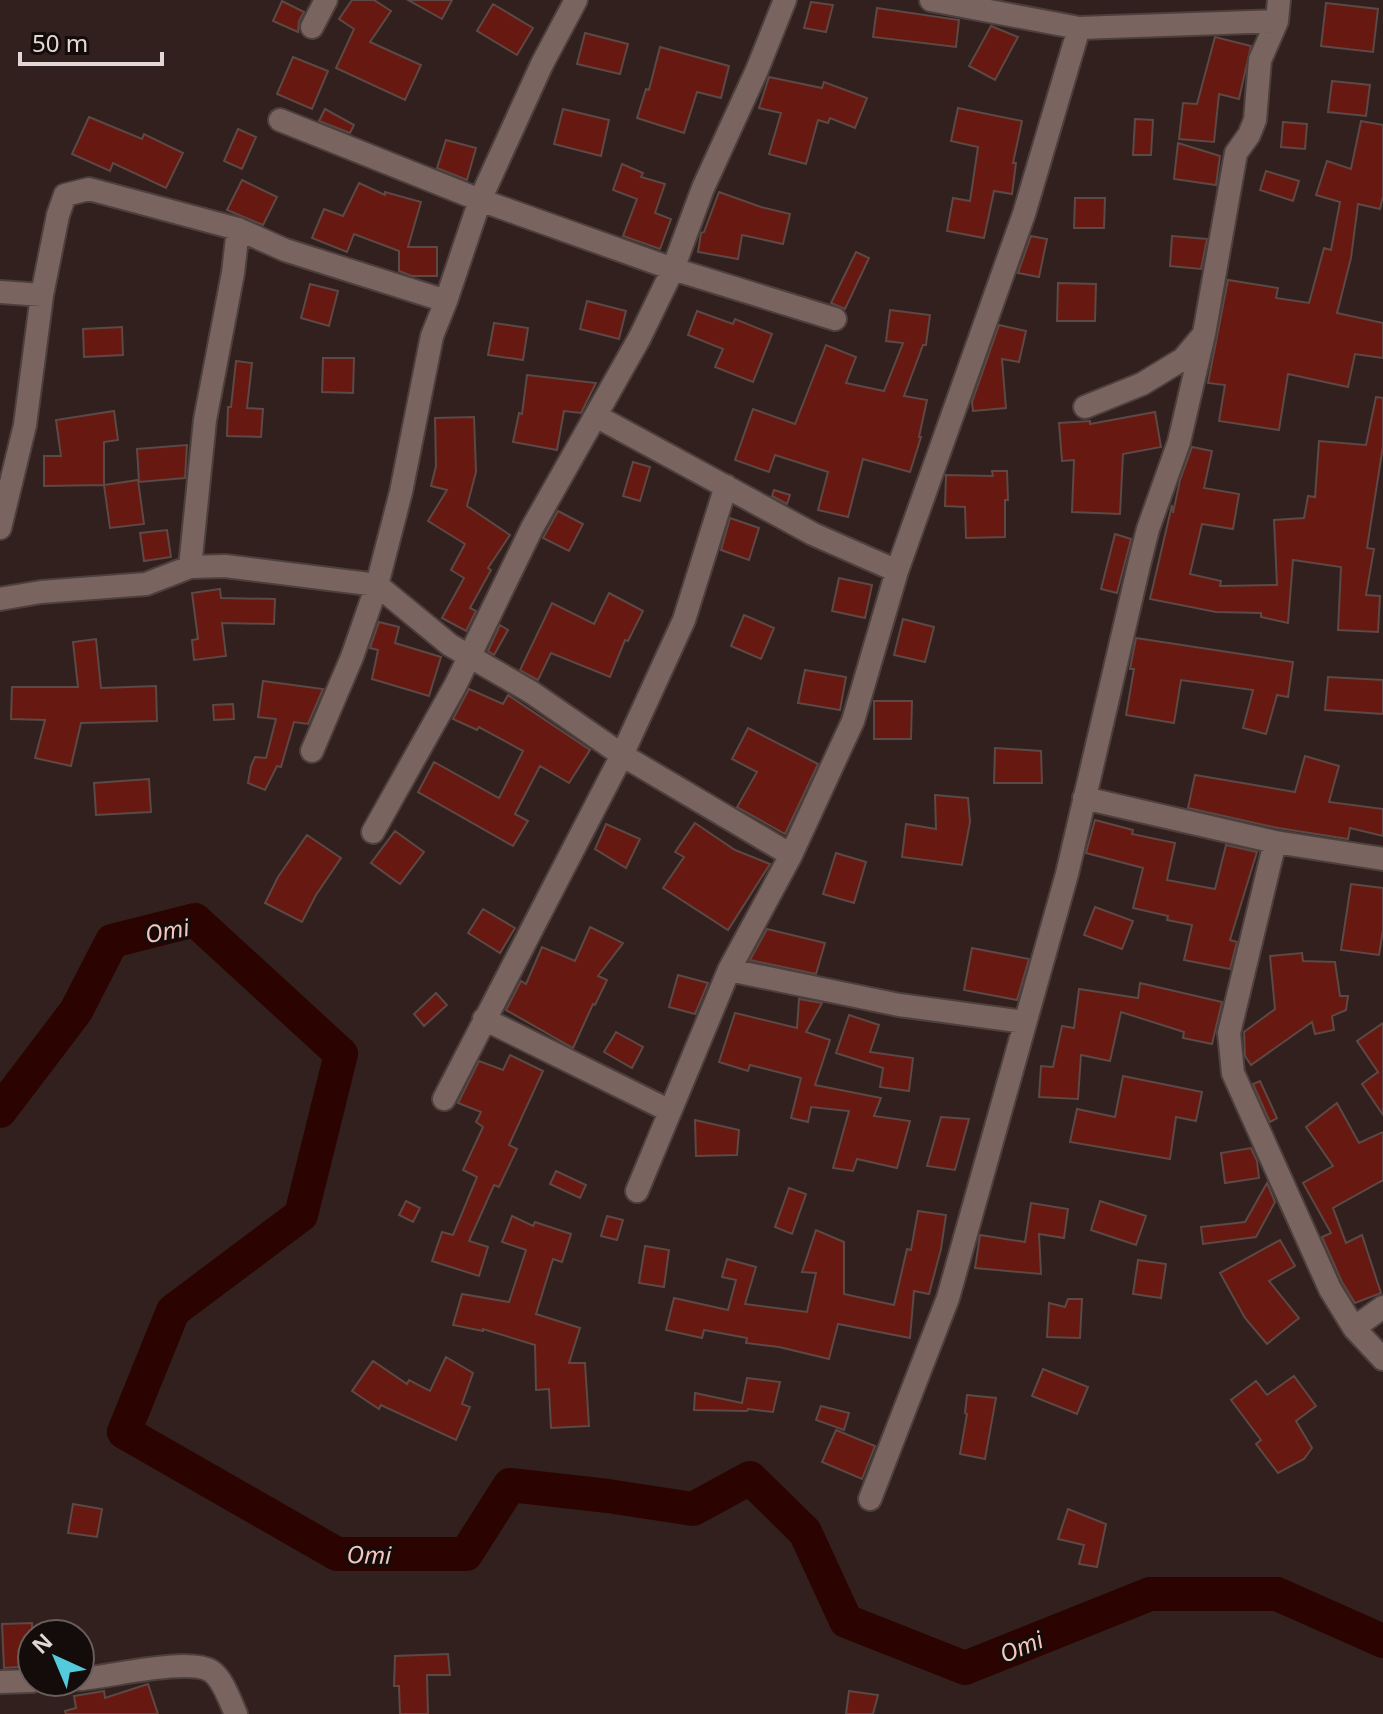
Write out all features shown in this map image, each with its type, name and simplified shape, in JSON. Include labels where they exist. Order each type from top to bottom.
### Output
[{"type":"street","points":[[312,27],[326,0]]},
{"type":"street","points":[[312,751],[352,657],[377,585],[401,492],[432,336],[480,200],[542,64],[576,0]]},
{"type":"street","points":[[373,832],[470,656],[532,528],[596,416],[673,269],[703,188],[785,0]]},
{"type":"street","points":[[870,1499],[948,1298],[1067,874],[1142,553],[1179,442],[1204,334],[1236,153],[1255,120],[1260,60],[1278,10],[1079,28],[931,0]]},
{"type":"street","points":[[637,1191],[729,970],[791,855],[853,721],[897,571],[1024,214],[1079,28]]},
{"type":"street","points":[[280,120],[480,200],[673,269],[835,319]]},
{"type":"street","points":[[0,528],[25,425],[42,295],[65,195],[89,189],[238,229],[285,250],[446,301]]},
{"type":"street","points":[[190,567],[205,420],[233,273],[238,229]]},
{"type":"street","points":[[0,292],[42,295]]},
{"type":"street","points":[[1085,407],[1142,384],[1183,359],[1204,334]]},
{"type":"street","points":[[596,416],[813,534],[897,571]]},
{"type":"street","points":[[444,1099],[622,755],[684,620],[726,486]]},
{"type":"street","points":[[0,599],[41,592],[146,584],[190,567],[225,566],[377,585],[450,645],[531,692],[622,755],[791,855]]},
{"type":"street","points":[[1084,798],[1275,842],[1383,859]]},
{"type":"street","points":[[1275,842],[1229,1033],[1233,1073],[1330,1289],[1354,1328],[1383,1359]]},
{"type":"street","points":[[729,970],[899,1005],[1024,1022]]},
{"type":"street","points":[[484,1019],[670,1111]]},
{"type":"street","points":[[1354,1328],[1383,1307]]},
{"type":"street","points":[[96,1677],[186,1665],[211,1671],[221,1683],[236,1714]]},
{"type":"building","points":[[352,0],[374,0],[391,11],[370,42],[421,65],[405,100],[336,68],[354,29],[339,19]]},
{"type":"building","points":[[408,0],[452,0],[442,19]]},
{"type":"building","points":[[282,1],[304,12],[298,32],[273,21]]},
{"type":"building","points":[[811,2],[833,5],[826,32],[804,28]]},
{"type":"building","points":[[1326,3],[1378,9],[1373,52],[1321,46]]},
{"type":"building","points":[[493,4],[533,28],[517,55],[477,31]]},
{"type":"building","points":[[877,8],[959,20],[956,47],[873,37]]},
{"type":"building","points":[[991,26],[1018,37],[995,80],[969,66]]},
{"type":"building","points":[[585,33],[628,44],[620,74],[577,64]]},
{"type":"building","points":[[1215,37],[1251,46],[1239,99],[1219,94],[1214,142],[1179,139],[1183,103],[1197,104]]},
{"type":"building","points":[[660,47],[729,66],[721,98],[697,92],[684,133],[637,118],[646,89],[649,90]]},
{"type":"building","points":[[293,57],[328,71],[312,109],[277,94]]},
{"type":"building","points":[[769,77],[822,88],[824,82],[867,98],[855,128],[830,118],[828,123],[818,120],[806,164],[769,154],[781,113],[759,108]]},
{"type":"building","points":[[1332,81],[1370,85],[1366,116],[1328,112]]},
{"type":"building","points":[[958,108],[1022,121],[1013,163],[1016,163],[1012,194],[994,191],[984,238],[947,231],[953,198],[970,201],[978,147],[951,141]]},
{"type":"building","points":[[325,109],[354,125],[350,133],[319,121]]},
{"type":"building","points":[[563,109],[609,120],[601,156],[554,144]]},
{"type":"building","points":[[89,117],[142,139],[144,134],[183,153],[166,188],[113,163],[110,171],[72,154]]},
{"type":"building","points":[[1135,119],[1153,120],[1151,155],[1133,155]]},
{"type":"building","points":[[1361,121],[1383,125],[1383,196],[1380,209],[1358,204],[1351,258],[1337,313],[1383,323],[1383,358],[1355,354],[1348,387],[1288,374],[1279,430],[1219,421],[1225,385],[1208,383],[1228,280],[1278,288],[1276,298],[1309,303],[1324,248],[1331,250],[1340,202],[1316,195],[1327,161],[1351,169]]},
{"type":"building","points":[[1283,122],[1307,124],[1305,149],[1281,147]]},
{"type":"building","points":[[238,129],[256,137],[242,169],[224,161]]},
{"type":"building","points":[[446,140],[476,148],[467,180],[437,168]]},
{"type":"building","points":[[1178,143],[1220,156],[1216,185],[1174,179]]},
{"type":"building","points":[[622,164],[643,173],[641,177],[665,184],[655,213],[671,219],[660,249],[623,236],[637,199],[613,190]]},
{"type":"building","points":[[1266,171],[1299,181],[1293,201],[1260,190]]},
{"type":"building","points":[[242,180],[277,197],[263,225],[227,210]]},
{"type":"building","points":[[359,183],[385,195],[385,192],[421,202],[408,247],[437,247],[437,276],[412,276],[399,271],[399,251],[354,234],[347,252],[312,238],[324,209],[343,216]]},
{"type":"building","points":[[719,192],[790,214],[783,244],[742,235],[738,259],[698,252],[701,233]]},
{"type":"building","points":[[1075,198],[1105,198],[1104,228],[1074,228]]},
{"type":"building","points":[[1031,236],[1047,239],[1039,277],[1018,273]]},
{"type":"building","points":[[1172,236],[1207,239],[1201,269],[1170,266]]},
{"type":"building","points":[[856,252],[869,258],[845,309],[831,303]]},
{"type":"building","points":[[1058,283],[1096,284],[1095,321],[1057,321]]},
{"type":"building","points":[[310,284],[338,291],[329,326],[301,318]]},
{"type":"building","points":[[587,301],[626,311],[619,339],[580,329]]},
{"type":"building","points":[[890,310],[930,315],[926,345],[923,345],[904,396],[927,400],[921,437],[910,472],[863,459],[848,517],[818,510],[828,472],[775,455],[769,472],[735,460],[753,409],[795,424],[826,345],[856,357],[846,383],[884,391],[903,343],[886,341]]},
{"type":"building","points":[[697,311],[733,324],[735,319],[772,334],[753,382],[715,367],[723,349],[688,335]]},
{"type":"building","points":[[494,323],[528,328],[523,360],[488,355]]},
{"type":"building","points":[[999,325],[1026,331],[1019,362],[1002,359],[1006,408],[973,411],[972,402]]},
{"type":"building","points":[[122,327],[123,355],[84,357],[83,329]]},
{"type":"building","points":[[323,358],[354,358],[353,393],[322,392]]},
{"type":"building","points":[[236,361],[252,363],[247,408],[263,409],[261,437],[227,436],[228,407],[231,407]]},
{"type":"building","points":[[527,375],[596,383],[581,413],[564,411],[557,450],[513,442],[519,413],[522,414]]},
{"type":"building","points":[[1376,397],[1383,398],[1383,446],[1367,548],[1374,549],[1366,595],[1380,596],[1378,632],[1338,630],[1341,567],[1293,560],[1288,623],[1261,617],[1261,613],[1216,612],[1150,599],[1172,505],[1173,513],[1180,480],[1192,447],[1212,451],[1204,488],[1239,494],[1233,529],[1202,524],[1190,574],[1221,581],[1220,586],[1277,585],[1274,520],[1304,518],[1308,496],[1315,497],[1319,441],[1366,445]]},
{"type":"building","points":[[114,411],[118,440],[104,442],[104,485],[44,486],[44,456],[61,456],[56,420]]},
{"type":"building","points":[[1155,412],[1161,447],[1123,454],[1120,514],[1072,512],[1074,460],[1062,461],[1059,423],[1090,421],[1090,424]]},
{"type":"building","points":[[474,417],[476,472],[467,506],[510,535],[488,568],[491,570],[470,608],[476,611],[466,631],[442,618],[464,578],[451,570],[465,544],[428,521],[447,490],[431,486],[436,466],[435,418]]},
{"type":"building","points":[[187,445],[185,478],[139,482],[137,449]]},
{"type":"building","points":[[633,462],[650,467],[640,501],[623,496]]},
{"type":"building","points":[[992,471],[1007,471],[1005,537],[966,538],[965,507],[945,506],[946,475],[993,476]]},
{"type":"building","points":[[138,480],[144,524],[110,528],[104,485]]},
{"type":"building","points":[[774,490],[790,495],[787,504],[772,496]]},
{"type":"building","points":[[558,511],[583,524],[569,551],[543,538]]},
{"type":"building","points":[[730,518],[759,528],[749,560],[721,550]]},
{"type":"building","points":[[167,530],[171,557],[144,561],[140,533]]},
{"type":"building","points":[[1115,534],[1131,539],[1117,593],[1101,589]]},
{"type":"building","points":[[839,578],[872,585],[865,618],[832,611]]},
{"type":"building","points":[[220,589],[221,598],[275,599],[274,624],[222,623],[226,656],[194,660],[192,640],[198,639],[192,593]]},
{"type":"building","points":[[609,593],[643,611],[628,641],[625,640],[610,677],[551,653],[538,680],[520,670],[552,603],[594,624]]},
{"type":"building","points":[[744,615],[774,628],[761,659],[731,646]]},
{"type":"building","points":[[903,619],[934,627],[925,662],[894,655]]},
{"type":"building","points":[[379,622],[399,627],[395,643],[441,657],[429,696],[372,679],[378,650],[370,648]]},
{"type":"building","points":[[500,625],[508,630],[494,655],[488,651]]},
{"type":"building","points":[[1136,638],[1293,662],[1288,697],[1277,695],[1266,734],[1243,728],[1253,690],[1181,680],[1174,723],[1126,715]]},
{"type":"building","points":[[96,639],[101,688],[156,686],[157,721],[81,723],[71,766],[35,758],[45,720],[11,719],[12,687],[78,687],[73,642]]},
{"type":"building","points":[[805,670],[846,677],[840,710],[798,703]]},
{"type":"building","points":[[1328,677],[1383,680],[1383,714],[1325,710]]},
{"type":"building","points":[[263,681],[323,689],[308,724],[294,722],[281,767],[277,766],[265,790],[248,783],[255,757],[266,758],[276,719],[258,717]]},
{"type":"building","points":[[469,689],[503,704],[508,695],[590,750],[569,783],[540,766],[515,814],[528,821],[513,846],[418,792],[434,762],[499,798],[523,751],[479,727],[477,730],[453,719]]},
{"type":"building","points":[[874,701],[912,701],[911,739],[874,739]]},
{"type":"building","points":[[233,704],[234,719],[214,720],[213,705]]},
{"type":"building","points":[[748,728],[818,764],[785,834],[737,807],[757,772],[732,759]]},
{"type":"building","points":[[995,748],[1041,751],[1042,783],[994,783]]},
{"type":"building","points":[[1305,756],[1339,766],[1329,802],[1383,809],[1383,836],[1350,828],[1348,839],[1278,828],[1188,808],[1195,775],[1295,792]]},
{"type":"building","points":[[149,779],[151,812],[96,815],[94,783]]},
{"type":"building","points":[[935,795],[968,798],[970,822],[962,865],[902,857],[906,824],[936,829]]},
{"type":"building","points":[[1095,820],[1133,830],[1132,834],[1175,843],[1167,880],[1215,889],[1226,845],[1257,852],[1230,940],[1237,942],[1230,969],[1184,960],[1192,925],[1133,908],[1143,868],[1086,853]]},
{"type":"building","points":[[695,823],[735,850],[770,864],[728,930],[663,888],[684,857],[675,852]]},
{"type":"building","points":[[606,824],[640,839],[626,868],[595,849]]},
{"type":"building","points":[[395,831],[424,852],[400,884],[371,863]]},
{"type":"building","points":[[307,835],[341,858],[302,922],[265,903],[278,877]]},
{"type":"building","points":[[836,853],[866,862],[854,903],[823,894]]},
{"type":"building","points":[[1351,884],[1383,888],[1383,930],[1379,955],[1341,950]]},
{"type":"building","points":[[1095,907],[1133,921],[1122,949],[1084,935]]},
{"type":"building","points":[[483,909],[515,928],[500,953],[468,933]]},
{"type":"building","points":[[590,927],[623,943],[598,976],[607,980],[573,1048],[506,1010],[521,981],[526,984],[542,947],[575,961]]},
{"type":"building","points":[[767,929],[825,943],[816,974],[750,960]]},
{"type":"building","points":[[972,948],[1029,959],[1017,1000],[964,990]]},
{"type":"building","points":[[1302,953],[1303,961],[1335,962],[1340,996],[1348,996],[1346,1010],[1332,1016],[1334,1030],[1315,1034],[1312,1022],[1251,1065],[1245,1056],[1244,1032],[1275,1009],[1270,956]]},
{"type":"building","points":[[678,975],[708,983],[695,1014],[669,1007]]},
{"type":"building","points":[[1140,983],[1222,1002],[1212,1044],[1183,1038],[1184,1032],[1121,1012],[1110,1061],[1081,1055],[1078,1099],[1039,1097],[1041,1066],[1053,1067],[1062,1026],[1074,1028],[1079,989],[1138,998]]},
{"type":"building","points":[[436,993],[447,1005],[424,1026],[414,1014]]},
{"type":"building","points":[[799,999],[822,1003],[806,1032],[830,1040],[815,1085],[881,1098],[874,1116],[910,1121],[897,1168],[857,1159],[853,1171],[833,1168],[849,1111],[811,1107],[808,1122],[791,1118],[801,1078],[750,1065],[748,1071],[719,1062],[735,1013],[797,1028]]},
{"type":"building","points":[[849,1015],[879,1025],[870,1052],[913,1058],[909,1091],[880,1087],[883,1068],[836,1053]]},
{"type":"building","points":[[1383,1023],[1383,1115],[1362,1084],[1378,1072],[1357,1041]]},
{"type":"building","points":[[616,1032],[643,1047],[632,1068],[604,1052]]},
{"type":"building","points":[[510,1055],[543,1071],[509,1145],[517,1149],[499,1187],[494,1185],[469,1241],[488,1247],[479,1276],[432,1261],[442,1232],[453,1235],[477,1177],[463,1170],[483,1127],[476,1122],[481,1112],[458,1103],[479,1061],[503,1070]]},
{"type":"building","points":[[1123,1076],[1202,1092],[1196,1121],[1176,1117],[1170,1159],[1070,1142],[1077,1109],[1115,1117]]},
{"type":"building","points":[[1260,1081],[1277,1118],[1270,1122],[1253,1084]]},
{"type":"building","points":[[1337,1103],[1359,1143],[1383,1132],[1383,1180],[1333,1208],[1346,1243],[1362,1235],[1381,1293],[1355,1303],[1322,1237],[1331,1233],[1303,1183],[1333,1166],[1306,1127]]},
{"type":"building","points":[[941,1117],[969,1119],[955,1170],[927,1166]]},
{"type":"building","points":[[695,1120],[739,1130],[737,1155],[696,1156]]},
{"type":"building","points":[[1251,1148],[1257,1161],[1259,1178],[1225,1183],[1221,1153]]},
{"type":"building","points":[[556,1171],[586,1185],[580,1198],[550,1184]]},
{"type":"building","points":[[1267,1183],[1275,1202],[1256,1237],[1203,1244],[1201,1227],[1245,1222]]},
{"type":"building","points":[[789,1188],[806,1194],[792,1234],[775,1227]]},
{"type":"building","points":[[406,1201],[420,1208],[413,1222],[399,1215]]},
{"type":"building","points":[[1100,1201],[1146,1216],[1136,1245],[1091,1230]]},
{"type":"building","points":[[1031,1203],[1068,1209],[1064,1238],[1039,1234],[1041,1274],[975,1268],[980,1235],[1025,1242]]},
{"type":"building","points":[[918,1211],[946,1215],[929,1294],[914,1291],[910,1338],[838,1324],[829,1359],[746,1343],[747,1338],[704,1330],[702,1338],[666,1330],[674,1298],[728,1310],[736,1280],[722,1277],[727,1259],[756,1267],[745,1304],[807,1312],[816,1273],[802,1272],[816,1230],[844,1242],[844,1294],[894,1305],[907,1249],[911,1250]]},
{"type":"building","points":[[512,1216],[533,1226],[535,1222],[571,1234],[562,1262],[553,1259],[536,1314],[580,1328],[569,1363],[585,1363],[589,1426],[551,1428],[549,1389],[536,1390],[535,1345],[483,1329],[453,1325],[462,1294],[509,1302],[526,1250],[502,1242]]},
{"type":"building","points":[[607,1216],[623,1220],[617,1240],[601,1236]]},
{"type":"building","points":[[1280,1240],[1295,1266],[1269,1281],[1299,1318],[1267,1344],[1245,1318],[1220,1273]]},
{"type":"building","points":[[645,1246],[669,1250],[664,1287],[639,1283]]},
{"type":"building","points":[[1138,1260],[1166,1264],[1161,1298],[1133,1294]]},
{"type":"building","points":[[1068,1299],[1082,1299],[1080,1338],[1047,1337],[1049,1303],[1065,1307]]},
{"type":"building","points":[[446,1357],[473,1373],[462,1404],[470,1407],[456,1440],[381,1405],[379,1409],[352,1391],[373,1361],[407,1384],[409,1380],[430,1391]]},
{"type":"building","points":[[1043,1369],[1088,1387],[1077,1414],[1032,1396]]},
{"type":"building","points":[[1294,1376],[1316,1406],[1296,1421],[1312,1448],[1304,1459],[1278,1473],[1256,1444],[1261,1440],[1231,1400],[1256,1381],[1267,1395]]},
{"type":"building","points":[[747,1378],[780,1382],[773,1412],[694,1410],[695,1393],[742,1403]]},
{"type":"building","points":[[967,1395],[996,1398],[985,1459],[960,1454]]},
{"type":"building","points":[[821,1406],[849,1413],[844,1430],[816,1420]]},
{"type":"building","points":[[836,1430],[875,1446],[862,1479],[822,1462]]},
{"type":"building","points":[[73,1504],[102,1509],[97,1537],[68,1533]]},
{"type":"building","points":[[1068,1509],[1106,1524],[1097,1567],[1079,1564],[1084,1545],[1058,1539]]},
{"type":"building","points":[[2,1624],[16,1624],[16,1667],[4,1668]]},
{"type":"building","points":[[448,1654],[450,1675],[427,1675],[428,1714],[400,1714],[399,1686],[394,1686],[395,1656]]},
{"type":"building","points":[[148,1684],[158,1714],[66,1714],[65,1711],[76,1708],[74,1698],[96,1698],[96,1692],[104,1691],[105,1698]]},
{"type":"building","points":[[849,1691],[878,1695],[873,1714],[846,1714]]},
{"type":"waterway","name":"Omi","points":[[0,1111],[76,1011],[112,941],[195,920],[341,1054],[301,1215],[173,1311],[124,1432],[337,1554],[466,1554],[510,1485],[693,1509],[750,1478],[805,1532],[846,1621],[965,1668],[1150,1594],[1277,1594],[1383,1641]]}]
